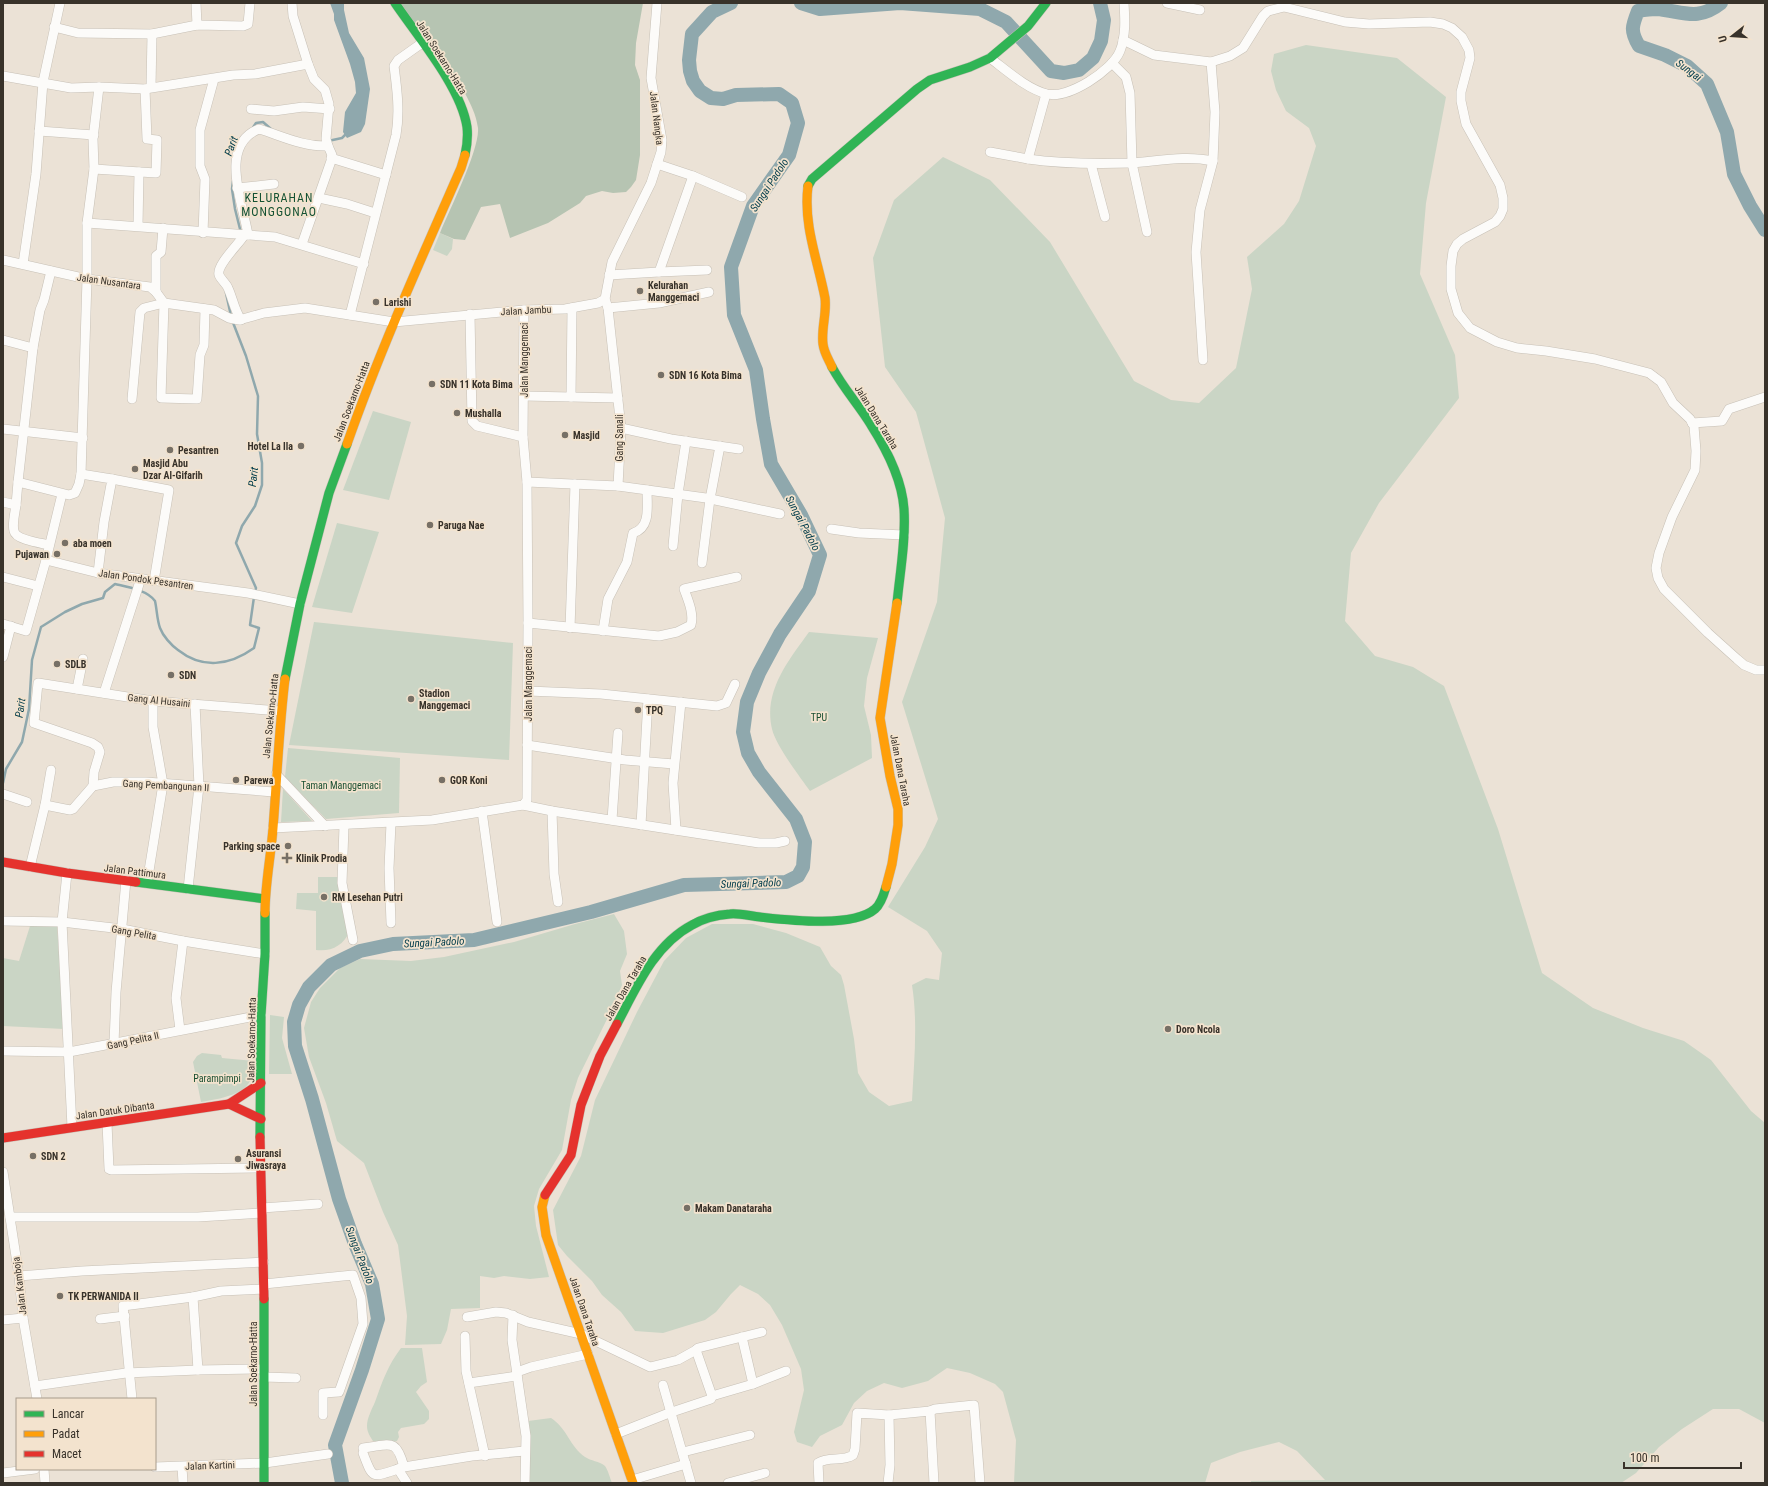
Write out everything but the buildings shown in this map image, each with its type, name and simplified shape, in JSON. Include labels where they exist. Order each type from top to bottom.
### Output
[{"type":"main road","name":"Jalan Soekarno-Hatta","points":[[264,1483],[264,1262],[260,1168],[261,1015],[265,954],[265,899],[273,828],[274,792],[286,671],[300,604],[330,493],[361,403],[394,322],[461,168],[467,149],[467,127],[460,105],[441,72],[395,3]]},
{"type":"main road","name":"Jalan Dana Taraha","points":[[632,1482],[546,1235],[542,1206],[546,1193],[571,1155],[581,1105],[600,1056],[640,980],[654,959],[669,941],[691,925],[709,917],[731,914],[786,920],[849,919],[863,916],[876,908],[884,894],[892,864],[898,825],[898,809],[888,768],[880,718],[895,626],[904,536],[904,508],[900,487],[891,460],[871,425],[838,378],[826,355],[824,344],[825,300],[813,252],[809,227],[808,187],[812,178],[930,80],[970,67],[990,58],[1028,26],[1046,3]]},
{"type":"main road","name":"Jalan Pattimura","points":[[3,862],[30,868],[265,899]]},
{"type":"main road","name":"Jalan Datuk Dibanta","points":[[3,1138],[229,1104],[261,1083]]},
{"type":"main road","points":[[229,1104],[261,1119]]},
{"type":"street","points":[[23,264],[36,174],[43,82],[60,3]]},
{"type":"street","points":[[196,3],[197,25]]},
{"type":"street","points":[[54,27],[78,33],[152,34],[197,25],[246,24],[249,21],[250,3]]},
{"type":"street","points":[[292,3],[293,16],[308,64],[314,78],[325,90],[330,109],[326,135],[328,146],[331,150],[331,158],[302,244]]},
{"type":"street","name":"Jalan Nangka","points":[[609,275],[612,262],[644,200],[657,164],[662,140],[651,78],[657,3]]},
{"type":"street","points":[[990,58],[1012,75],[1046,94],[1056,95],[1068,93],[1082,86],[1112,63],[1119,53],[1123,40],[1125,16],[1124,3]]},
{"type":"street","points":[[1166,3],[1200,10]]},
{"type":"street","points":[[1123,40],[1154,55],[1211,62],[1230,56],[1243,48],[1263,16],[1268,11],[1284,7],[1345,22],[1369,24],[1426,21],[1443,24],[1452,28],[1462,37],[1469,50],[1470,58],[1461,92],[1461,101],[1466,124],[1500,185],[1503,198],[1503,209],[1495,222],[1463,239],[1457,244],[1453,251],[1451,266],[1451,289],[1458,313],[1470,328],[1497,342],[1517,348],[1595,359],[1649,373],[1661,382],[1673,403],[1692,423],[1696,436],[1695,470],[1672,517],[1656,568],[1658,578],[1670,594],[1708,633],[1737,659],[1744,665],[1756,670],[1765,670]]},
{"type":"street","points":[[94,169],[156,173],[157,140],[147,139],[148,88],[152,34]]},
{"type":"street","points":[[350,315],[364,264],[375,213],[394,144],[398,122],[398,98],[394,66],[398,60],[422,43]]},
{"type":"street","points":[[1203,360],[1196,252],[1200,210],[1213,161],[1215,112],[1211,62]]},
{"type":"street","points":[[1112,63],[1126,77],[1130,93],[1132,163],[1147,232]]},
{"type":"street","points":[[3,76],[71,88],[148,88],[163,87],[233,75],[255,74],[308,64]]},
{"type":"street","points":[[203,233],[205,180],[200,166],[200,130],[214,79]]},
{"type":"street","points":[[18,482],[62,494],[72,495],[75,493],[79,484],[83,438],[87,223],[94,169],[94,135],[99,87]]},
{"type":"street","points":[[1028,159],[1046,94]]},
{"type":"street","points":[[251,109],[274,111],[303,107],[330,109]]},
{"type":"street","points":[[240,320],[228,288],[219,272],[221,265],[244,234],[236,175],[238,148],[243,139],[250,132],[258,128],[296,142],[328,146]]},
{"type":"street","points":[[39,131],[94,135]]},
{"type":"street","points":[[990,152],[1044,161],[1090,164],[1168,161],[1187,157],[1213,161]]},
{"type":"street","points":[[331,158],[386,175]]},
{"type":"street","points":[[657,164],[693,176],[742,197]]},
{"type":"street","points":[[1090,164],[1105,217]]},
{"type":"street","points":[[138,226],[139,172]]},
{"type":"street","points":[[659,272],[693,176]]},
{"type":"street","points":[[237,188],[274,184]]},
{"type":"street","points":[[318,198],[347,204],[375,213]]},
{"type":"street","points":[[87,223],[163,228],[203,233],[244,234],[275,237],[364,264]]},
{"type":"street","points":[[163,228],[161,252],[156,256],[156,292],[164,303],[160,398],[197,399],[200,355],[204,345],[205,309]]},
{"type":"street","name":"Jalan Nusantara","points":[[3,260],[87,279],[150,287],[156,292]]},
{"type":"street","points":[[605,299],[609,275],[707,270]]},
{"type":"street","points":[[49,545],[24,539],[16,535],[13,529],[33,348],[40,310],[51,271]]},
{"type":"street","points":[[608,308],[659,303],[709,292]]},
{"type":"street","name":"Jalan Jambu","points":[[394,322],[470,314],[572,308],[605,299]]},
{"type":"street","name":"Gang Sanali","points":[[605,299],[608,308],[621,428],[618,486]]},
{"type":"street","points":[[132,399],[140,312],[144,308],[164,303],[214,310],[229,318],[240,320],[294,308],[305,308],[394,322]]},
{"type":"street","points":[[571,397],[572,308]]},
{"type":"street","name":"Jalan Manggemaci","points":[[523,805],[527,800],[528,691],[527,482],[523,436],[524,310]]},
{"type":"street","points":[[470,314],[472,421],[477,426],[523,436]]},
{"type":"street","points":[[3,340],[33,348]]},
{"type":"street","points":[[524,396],[618,398]]},
{"type":"street","points":[[1692,423],[1722,420],[1730,409],[1765,397]]},
{"type":"street","points":[[621,428],[686,441],[739,449]]},
{"type":"street","points":[[3,429],[83,438]]},
{"type":"street","points":[[673,546],[678,494],[686,441]]},
{"type":"street","points":[[702,563],[710,499],[720,446]]},
{"type":"street","points":[[81,474],[169,490],[154,581]]},
{"type":"street","points":[[98,572],[104,522],[112,479]]},
{"type":"street","points":[[527,482],[618,486],[710,499],[780,514]]},
{"type":"street","points":[[570,628],[575,484]]},
{"type":"street","points":[[602,631],[608,599],[627,562],[633,533],[641,531],[646,524],[647,490]]},
{"type":"street","points":[[3,657],[7,625],[26,631],[46,560],[62,494]]},
{"type":"street","points":[[3,502],[16,505]]},
{"type":"street","points":[[831,529],[859,534],[904,536]]},
{"type":"street","name":"Jalan Pondok Pesantren","points":[[46,560],[98,572],[139,586],[154,581],[248,593],[300,604]]},
{"type":"street","points":[[3,577],[38,586]]},
{"type":"street","points":[[528,623],[659,636],[681,630],[691,625],[692,620],[690,604],[684,588],[738,577]]},
{"type":"street","points":[[104,693],[139,586]]},
{"type":"street","points":[[77,690],[83,659]]},
{"type":"street","name":"Gang Al Husaini","points":[[93,786],[94,772],[100,752],[98,747],[92,743],[34,723],[38,683],[153,701],[281,711]]},
{"type":"street","points":[[528,691],[593,694],[721,705],[726,703],[729,699],[735,684]]},
{"type":"street","points":[[641,825],[648,699]]},
{"type":"street","points":[[147,883],[163,784],[153,727],[153,701]]},
{"type":"street","points":[[676,830],[673,783],[681,702]]},
{"type":"street","points":[[188,889],[199,786],[195,704]]},
{"type":"street","points":[[612,820],[618,732]]},
{"type":"street","points":[[527,745],[645,762],[674,764]]},
{"type":"street","points":[[30,868],[45,805],[51,770]]},
{"type":"street","points":[[276,774],[325,826]]},
{"type":"street","name":"Gang Pembangunan II","points":[[93,786],[131,782],[274,792]]},
{"type":"street","points":[[45,805],[70,810],[73,809],[93,786]]},
{"type":"street","points":[[3,794],[27,802]]},
{"type":"street","points":[[273,828],[344,826],[432,820],[523,805],[641,825],[759,842],[776,843],[785,841]]},
{"type":"street","points":[[482,811],[497,922]]},
{"type":"street","points":[[552,811],[554,874],[558,902]]},
{"type":"street","points":[[390,922],[389,868],[391,823]]},
{"type":"street","points":[[344,826],[342,883],[353,940]]},
{"type":"street","points":[[67,873],[62,922],[72,1127]]},
{"type":"street","points":[[114,1044],[116,992],[126,880]]},
{"type":"street","name":"Gang Pelita","points":[[3,922],[62,922],[122,930],[265,954]]},
{"type":"street","points":[[180,1030],[176,998],[183,941]]},
{"type":"street","name":"Gang Pelita II","points":[[3,1050],[69,1052],[261,1015]]},
{"type":"street","points":[[107,1123],[109,1169],[111,1170],[260,1168]]},
{"type":"street","name":"Jalan Kamboja","points":[[3,1172],[19,1276],[23,1318],[37,1398]]},
{"type":"street","points":[[10,1217],[198,1217],[318,1204]]},
{"type":"street","points":[[19,1276],[82,1271],[264,1262]]},
{"type":"street","points":[[132,1398],[123,1306],[353,1275],[360,1298],[363,1324],[339,1392],[323,1393],[323,1415]]},
{"type":"street","points":[[193,1297],[198,1370]]},
{"type":"street","points":[[467,1317],[496,1312],[513,1315],[528,1322],[581,1334],[650,1367],[678,1360],[698,1348],[762,1332]]},
{"type":"street","points":[[513,1315],[512,1340],[526,1436],[525,1483]]},
{"type":"street","points":[[100,1319],[124,1316]]},
{"type":"street","points":[[3,1320],[23,1318]]},
{"type":"street","points":[[465,1336],[466,1371],[485,1456]]},
{"type":"street","points":[[742,1337],[753,1384]]},
{"type":"street","points":[[696,1350],[712,1396]]},
{"type":"street","points":[[468,1383],[517,1374],[531,1367],[588,1354]]},
{"type":"street","points":[[35,1386],[129,1373],[198,1370],[263,1373],[296,1378]]},
{"type":"street","points":[[616,1434],[669,1413],[711,1399],[712,1396],[753,1384],[786,1371]]},
{"type":"street","points":[[662,1385],[669,1413],[691,1483]]},
{"type":"street","points":[[819,1483],[818,1463],[822,1460],[849,1458],[853,1455],[855,1449],[857,1413],[889,1415],[930,1412],[935,1409],[974,1406],[980,1483]]},
{"type":"street","points":[[930,1412],[934,1483]]},
{"type":"street","points":[[888,1483],[890,1465],[889,1415]]},
{"type":"street","points":[[682,1452],[750,1435]]},
{"type":"street","points":[[408,1483],[401,1468],[398,1449],[392,1445],[363,1451],[370,1472],[373,1475],[378,1476],[401,1468],[453,1461],[472,1456],[485,1456],[525,1451]]},
{"type":"street","name":"Jalan Kartini","points":[[156,1467],[264,1463],[328,1454]]},
{"type":"street","points":[[632,1482],[686,1464]]},
{"type":"street","points":[[182,1467],[183,1483]]},
{"type":"street","points":[[3,1473],[28,1470]]},
{"type":"street","points":[[44,1470],[45,1483]]},
{"type":"street","points":[[728,1483],[765,1473]]},
{"type":"green space","points":[[399,3],[643,3],[636,43],[635,65],[640,80],[640,155],[636,180],[631,187],[626,192],[613,193],[602,191],[586,196],[580,203],[548,223],[510,238],[500,204],[481,207],[465,240],[454,239],[440,233],[469,165],[477,138],[478,128],[475,114],[446,63]]},
{"type":"green space","points":[[1306,45],[1397,58],[1446,97],[1426,203],[1420,274],[1455,355],[1459,398],[1379,503],[1351,553],[1345,621],[1375,656],[1413,667],[1444,686],[1498,829],[1542,973],[1593,1008],[1643,1028],[1684,1041],[1711,1060],[1751,1111],[1765,1123],[1765,1423],[1739,1409],[1713,1409],[1682,1429],[1659,1447],[1636,1473],[1621,1483],[1251,1483],[1251,1481],[1325,1480],[1297,1451],[1279,1442],[1240,1452],[1211,1463],[1205,1483],[1014,1483],[1016,1440],[1003,1392],[995,1384],[970,1373],[947,1368],[928,1381],[902,1388],[884,1383],[867,1391],[854,1403],[842,1425],[820,1436],[812,1447],[797,1442],[794,1432],[804,1390],[801,1369],[782,1325],[770,1305],[758,1294],[740,1285],[716,1312],[705,1320],[663,1333],[635,1331],[621,1312],[602,1295],[592,1281],[558,1245],[553,1210],[581,1156],[595,1100],[637,1012],[664,961],[686,938],[712,924],[753,924],[786,933],[820,947],[831,966],[841,975],[854,1039],[858,1073],[869,1092],[889,1106],[912,1101],[915,1014],[912,985],[926,978],[939,980],[942,953],[927,931],[888,907],[925,847],[938,819],[902,702],[937,602],[945,518],[916,412],[885,367],[873,258],[894,200],[943,157],[990,180],[1050,242],[1134,381],[1171,400],[1199,403],[1236,368],[1252,289],[1247,257],[1284,224],[1299,201],[1316,146],[1309,128],[1286,111],[1276,90],[1271,71],[1274,54]]},
{"type":"green space","points":[[440,233],[453,239],[452,249],[447,256],[433,250]]},
{"type":"green space","points":[[373,411],[411,422],[389,500],[343,490]]},
{"type":"green space","points":[[337,523],[379,532],[352,613],[312,607]]},
{"type":"green space","points":[[314,622],[513,643],[509,760],[289,745]]},
{"type":"green space","name":"TPU","points":[[809,632],[878,638],[867,678],[864,706],[871,735],[872,758],[810,791],[778,744],[772,729],[770,715],[774,689],[786,665]]},
{"type":"green space","name":"Taman Manggemaci","points":[[288,748],[400,758],[399,813],[326,819],[285,777]]},
{"type":"green space","points":[[283,789],[312,821],[281,822]]},
{"type":"green space","points":[[318,877],[338,877],[350,931],[344,941],[336,947],[327,950],[316,950],[316,911],[296,909],[297,893],[318,893]]},
{"type":"green space","points":[[614,914],[624,931],[627,954],[620,971],[622,985],[578,1078],[571,1100],[562,1150],[539,1189],[534,1206],[536,1226],[549,1277],[530,1279],[504,1276],[494,1278],[480,1276],[480,1308],[451,1309],[447,1330],[441,1344],[405,1345],[407,1316],[398,1245],[383,1212],[364,1163],[337,1141],[326,1103],[309,1057],[304,1028],[311,1002],[320,988],[340,968],[360,959],[411,961],[444,957],[514,942]]},
{"type":"green space","points":[[30,926],[57,926],[64,1029],[3,1026],[3,958],[19,961]]},
{"type":"green space","points":[[270,1015],[284,1017],[282,1038],[292,1074],[269,1074]]},
{"type":"green space","name":"Parampimpi","points":[[202,1053],[221,1055],[222,1058],[254,1061],[251,1080],[240,1091],[232,1095],[201,1102],[193,1062],[197,1056]]},
{"type":"green space","points":[[401,1348],[422,1348],[427,1382],[416,1392],[429,1411],[429,1419],[424,1424],[401,1428],[398,1432],[399,1437],[397,1441],[389,1443],[373,1441],[367,1428],[367,1423],[386,1374],[392,1361]]},
{"type":"green space","points":[[551,1418],[561,1427],[580,1453],[585,1457],[605,1466],[612,1483],[528,1483],[528,1421]]},
{"type":"water","points":[[330,3],[344,3],[349,33],[364,58],[370,89],[365,124],[361,132],[347,138],[343,132],[345,112],[356,93],[355,82],[334,20],[334,14]]},
{"type":"waterway","name":"Sungai Padolo","points":[[342,1483],[335,1445],[362,1370],[378,1319],[372,1284],[355,1244],[339,1199],[312,1099],[295,1046],[294,1022],[299,1005],[309,987],[331,965],[360,951],[393,944],[474,940],[591,912],[684,885],[786,882],[798,876],[803,867],[805,842],[796,819],[759,772],[748,753],[743,732],[747,702],[759,673],[780,634],[809,591],[820,555],[801,515],[771,464],[756,370],[734,315],[731,267],[753,206],[789,155],[798,123],[792,103],[779,94],[736,95],[723,99],[711,98],[700,91],[693,81],[689,60],[692,34],[712,12],[731,3]]},
{"type":"waterway","name":"Sungai Padolo","points":[[801,3],[820,9],[900,3],[980,9],[1006,22],[1051,71],[1064,73],[1079,70],[1093,58],[1101,41],[1104,20],[1100,3]]},
{"type":"waterway","name":"Sungai","points":[[1721,3],[1712,9],[1697,14],[1656,9],[1638,11],[1633,25],[1633,32],[1639,46],[1665,55],[1687,66],[1707,84],[1727,132],[1734,174],[1750,206],[1765,230]]},
{"type":"waterway","name":"Parit","points":[[252,129],[256,123],[263,122],[271,129]]},
{"type":"waterway","name":"Parit","points":[[328,141],[342,138],[347,133]]},
{"type":"waterway","name":"Parit","points":[[233,181],[232,189],[235,209],[241,233]]},
{"type":"waterway","name":"Parit","points":[[226,293],[231,316]]},
{"type":"waterway","name":"Parit","points":[[232,320],[246,356],[258,396],[257,434],[262,463],[262,485],[255,506],[242,526],[236,543],[256,588],[255,592]]},
{"type":"waterway","name":"Parit","points":[[3,783],[6,769],[22,742],[29,709],[32,660],[41,627],[65,612],[82,604],[103,598],[105,592],[115,584],[137,590],[152,597],[155,601],[161,631],[178,650],[196,660],[216,663],[225,662],[235,659],[254,648],[259,628],[250,625],[254,597]]},
{"type":"traffic: fast","points":[[395,3],[448,79],[456,96],[463,112],[467,127],[465,155]]},
{"type":"traffic: fast","points":[[808,186],[812,179],[917,89],[930,80],[970,67],[990,58],[1028,26],[1046,3]]},
{"type":"traffic: fast","points":[[832,367],[883,444],[897,476],[903,498],[904,509],[904,532],[897,603]]},
{"type":"traffic: fast","points":[[285,679],[300,604],[329,493],[347,444]]},
{"type":"traffic: fast","points":[[136,882],[265,899]]},
{"type":"traffic: fast","points":[[617,1024],[647,968],[667,944],[679,934],[697,923],[725,914],[741,914],[803,921],[836,921],[852,919],[865,915],[875,909],[881,902],[886,887]]},
{"type":"traffic: fast","points":[[260,1137],[261,1015],[265,954],[265,913]]},
{"type":"traffic: fast","points":[[264,1299],[264,1483]]},
{"type":"traffic: slow","points":[[347,444],[387,339],[461,168],[465,155]]},
{"type":"traffic: slow","points":[[808,186],[807,200],[809,229],[825,298],[823,344],[825,353],[832,367]]},
{"type":"traffic: slow","points":[[886,887],[892,864],[898,825],[898,809],[890,776],[880,718],[897,603]]},
{"type":"traffic: slow","points":[[265,913],[285,679]]},
{"type":"traffic: slow","points":[[545,1195],[542,1207],[546,1235],[633,1483]]},
{"type":"traffic: jam","points":[[3,862],[67,873],[136,882]]},
{"type":"traffic: jam","points":[[545,1195],[571,1155],[581,1105],[600,1056],[617,1024]]},
{"type":"traffic: jam","points":[[229,1104],[261,1083]]},
{"type":"traffic: jam","points":[[3,1138],[229,1104],[261,1119]]},
{"type":"traffic: jam","points":[[260,1137],[264,1299]]},
{"type":"place","name":"Kelurahan Manggemaci","points":[[640,291]]},
{"type":"place","name":"Larishi","points":[[376,302]]},
{"type":"place","name":"SDN 16 Kota Bima","points":[[661,375]]},
{"type":"place","name":"SDN 11 Kota Bima","points":[[432,384]]},
{"type":"place","name":"Mushalla","points":[[457,413]]},
{"type":"place","name":"Masjid","points":[[565,435]]},
{"type":"place","name":"Hotel La Ila","points":[[301,446]]},
{"type":"place","name":"Pesantren","points":[[170,450]]},
{"type":"place","name":"Masjid Abu Dzar Al-Gifarih","points":[[135,469]]},
{"type":"place","name":"Paruga Nae","points":[[430,525]]},
{"type":"place","name":"aba moen","points":[[65,543]]},
{"type":"place","name":"Pujawan","points":[[57,554]]},
{"type":"place","name":"SDLB","points":[[57,664]]},
{"type":"place","name":"SDN","points":[[171,675]]},
{"type":"place","name":"Stadion Manggemaci","points":[[411,699]]},
{"type":"place","name":"TPQ","points":[[638,710]]},
{"type":"place","name":"Parewa","points":[[236,780]]},
{"type":"place","name":"GOR Koni","points":[[442,780]]},
{"type":"place","name":"Parking space","points":[[288,846]]},
{"type":"place","name":"Klinik Prodia","points":[[287,858]]},
{"type":"place","name":"RM Lesehan Putri","points":[[324,897]]},
{"type":"place","name":"Doro Ncola","points":[[1168,1029]]},
{"type":"place","name":"SDN 2","points":[[33,1156]]},
{"type":"place","name":"Asuransi Jiwasraya","points":[[238,1159]]},
{"type":"place","name":"Makam Danataraha","points":[[687,1208]]},
{"type":"place","name":"TK PERWANIDA II","points":[[60,1296]]},
{"type":"district","name":"KELURAHAN MONGGONAO","points":[[279,205]]}]
